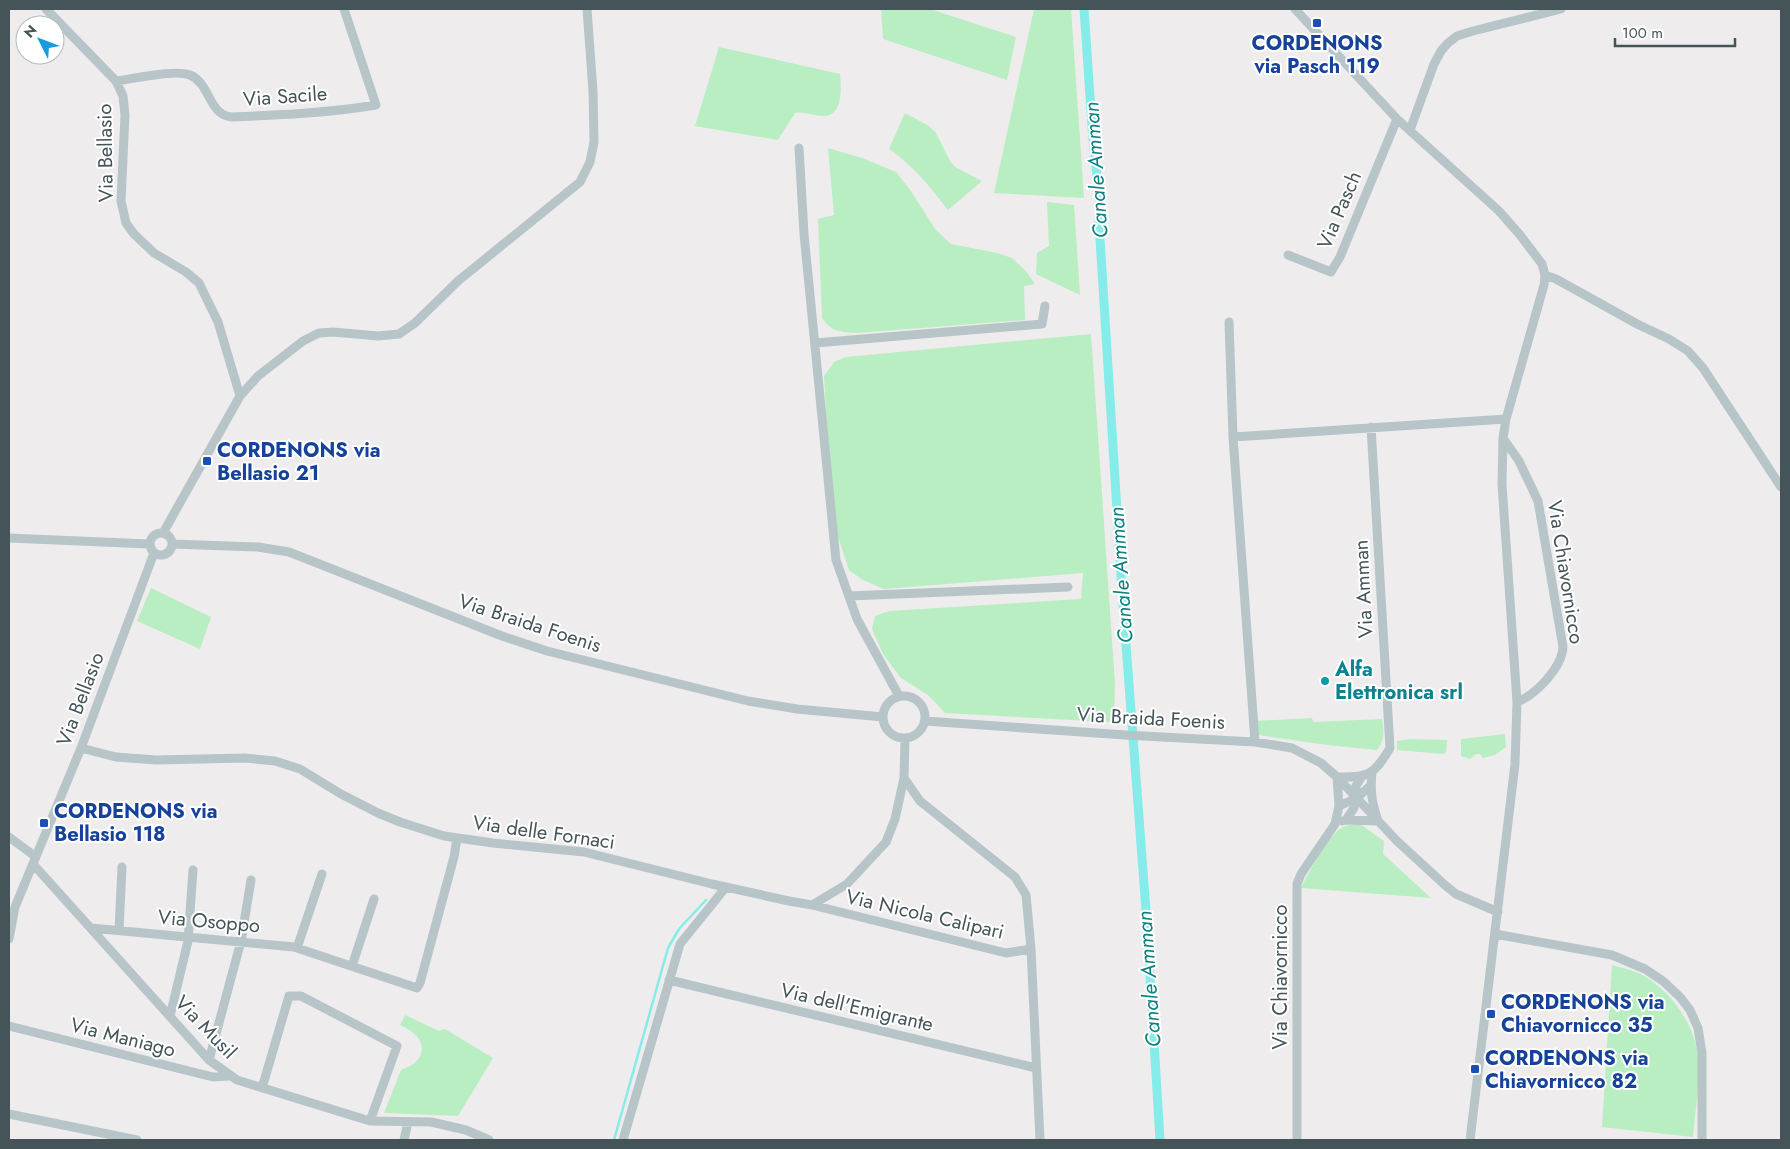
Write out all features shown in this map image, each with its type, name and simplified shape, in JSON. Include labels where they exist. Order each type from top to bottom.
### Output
[{"type":"street","name":"Via Bellasio","points":[[46,9],[116,81],[123,96],[126,115],[121,200],[126,223],[134,234],[154,253],[186,272],[199,284],[218,322],[240,396]]},
{"type":"street","name":"Via Sacile","points":[[116,81],[178,72],[188,74],[198,80],[218,112],[223,116],[232,117],[329,112],[376,105],[344,9]]},
{"type":"street","points":[[163,533],[240,396],[258,376],[280,357],[303,340],[319,334],[333,332],[378,336],[399,334],[415,323],[458,281],[580,182],[590,162],[594,142],[593,91],[587,9]]},
{"type":"street","points":[[1295,9],[1397,119],[1499,211],[1534,252],[1542,264],[1545,275],[1544,285],[1502,438],[1502,484],[1518,702],[1515,764],[1470,1140]]},
{"type":"street","points":[[1410,130],[1434,64],[1448,43],[1457,36],[1473,31],[1561,9]]},
{"type":"street","name":"Via Pasch","points":[[1288,255],[1331,272],[1340,258],[1397,119]]},
{"type":"street","points":[[800,148],[804,234],[836,560],[857,618],[899,696]]},
{"type":"street","points":[[1545,275],[1556,278],[1669,339],[1688,352],[1703,368],[1781,487]]},
{"type":"street","points":[[815,343],[1042,324],[1045,306]]},
{"type":"street","points":[[1229,322],[1232,437],[1255,742]]},
{"type":"street","points":[[1232,437],[1506,419]]},
{"type":"street","name":"Via Amman","points":[[1371,427],[1390,748],[1372,772]]},
{"type":"street","name":"Via Chiavornicco","points":[[1502,438],[1519,461],[1538,501],[1563,647],[1560,659],[1546,679],[1536,691],[1518,702]]},
{"type":"street","points":[[157,533],[163,533],[169,536],[172,544],[169,552],[160,555],[154,553],[149,544],[152,536],[157,533]]},
{"type":"street","points":[[9,538],[149,544]]},
{"type":"street","name":"Via Braida Foenis","points":[[172,544],[258,547],[289,552],[502,636],[547,651],[748,701],[797,709],[883,717]]},
{"type":"street","name":"Via Bellasio","points":[[9,939],[15,908],[81,748],[154,553]]},
{"type":"street","points":[[849,596],[1068,587]]},
{"type":"street","points":[[899,696],[909,696],[917,700],[924,709],[925,721],[918,733],[905,739],[898,738],[887,731],[884,725],[883,717],[886,705],[899,696]]},
{"type":"street","name":"Via Braida Foenis","points":[[925,721],[1276,744],[1303,752],[1321,763],[1357,798]]},
{"type":"street","points":[[812,905],[847,884],[886,842],[895,820],[904,778],[905,739]]},
{"type":"street","name":"Via delle Fornaci","points":[[81,748],[116,757],[156,760],[245,758],[274,761],[300,769],[341,794],[378,813],[444,836],[584,852],[726,887],[812,905]]},
{"type":"street","points":[[1337,777],[1362,776],[1372,772],[1371,802],[1378,821]]},
{"type":"street","points":[[1346,820],[1354,808],[1357,798],[1356,786],[1362,776]]},
{"type":"street","name":"Via Chiavornicco","points":[[1297,1140],[1297,884],[1301,874],[1335,824],[1340,806],[1337,777]]},
{"type":"street","name":"Via Nicola Calipari","points":[[904,778],[920,802],[1015,877],[1026,895],[1032,949],[1040,1140]]},
{"type":"street","points":[[1340,806],[1357,798],[1371,785]]},
{"type":"street","points":[[1357,798],[1397,842],[1446,886],[1456,894],[1498,912]]},
{"type":"street","points":[[1335,824],[1346,820],[1378,821]]},
{"type":"street","points":[[9,837],[34,861]]},
{"type":"street","name":"Via Osoppo","points":[[92,928],[296,948],[417,988],[420,983],[454,857],[457,838]]},
{"type":"street","name":"Via Musil","points":[[34,861],[209,1060],[229,1076],[370,1121],[431,1122],[452,1126],[489,1140]]},
{"type":"street","points":[[118,930],[122,867]]},
{"type":"street","points":[[170,1016],[188,936],[193,870]]},
{"type":"street","points":[[296,948],[322,874]]},
{"type":"street","points":[[209,1060],[241,942],[251,880]]},
{"type":"street","points":[[623,1140],[680,944],[726,887]]},
{"type":"street","points":[[352,966],[374,899]]},
{"type":"street","name":"Via Nicola Calipari","points":[[812,905],[1006,953],[1032,949]]},
{"type":"street","points":[[1495,934],[1612,955],[1645,969],[1663,981],[1680,997],[1690,1010],[1698,1028],[1702,1053],[1702,1140]]},
{"type":"street","name":"Via dell'Emigrante","points":[[669,980],[1036,1068]]},
{"type":"street","points":[[262,1088],[289,996],[301,996],[397,1046],[370,1121]]},
{"type":"street","name":"Via Maniago","points":[[9,1026],[213,1077],[229,1076]]},
{"type":"street","points":[[9,1114],[137,1140]]},
{"type":"street","points":[[404,1140],[408,1122]]},
{"type":"green space","points":[[881,9],[930,9],[1016,37],[1007,80],[883,39]]},
{"type":"green space","points":[[1034,9],[1071,9],[1084,198],[994,193]]},
{"type":"green space","points":[[719,47],[840,74],[841,93],[838,107],[829,115],[822,116],[795,113],[778,140],[695,126]]},
{"type":"green space","points":[[905,113],[929,126],[936,133],[955,167],[982,181],[948,210],[914,170],[889,149]]},
{"type":"green space","points":[[828,148],[862,158],[896,172],[911,191],[935,229],[951,244],[997,253],[1012,258],[1025,270],[1035,284],[1024,286],[1025,320],[857,333],[841,332],[825,323],[822,318],[818,219],[834,215]]},
{"type":"green space","points":[[1047,202],[1074,205],[1080,295],[1036,274],[1037,253],[1049,246]]},
{"type":"green space","points":[[1091,334],[1115,684],[1114,717],[1109,722],[945,713],[928,695],[901,678],[883,654],[872,629],[875,616],[889,611],[1081,599],[1083,573],[884,589],[863,580],[849,570],[832,519],[824,376],[834,362],[846,357]]},
{"type":"green space","points":[[151,588],[211,617],[200,649],[137,621]]},
{"type":"green space","points":[[1312,718],[1313,722],[1382,719],[1383,739],[1377,750],[1327,745],[1258,735],[1255,721]]},
{"type":"green space","points":[[1505,734],[1506,747],[1495,755],[1483,758],[1480,754],[1476,754],[1470,759],[1461,756],[1461,739]]},
{"type":"green space","points":[[1410,739],[1447,740],[1446,752],[1443,754],[1397,750],[1397,741]]},
{"type":"green space","points":[[1357,824],[1363,826],[1384,841],[1383,854],[1431,898],[1301,888],[1319,855],[1336,832],[1343,827]]},
{"type":"green space","points":[[1612,965],[1636,972],[1653,982],[1671,998],[1690,1027],[1697,1049],[1699,1070],[1693,1137],[1602,1127]]},
{"type":"green space","points":[[405,1015],[439,1031],[445,1029],[493,1058],[458,1116],[384,1113],[401,1070],[411,1066],[421,1054],[422,1048],[416,1035],[400,1025]]},
{"type":"waterway","name":"Canale Amman","points":[[1084,9],[1093,140],[1100,203],[1099,223],[1122,591],[1146,911],[1160,1140]]},
{"type":"waterway","points":[[614,1140],[668,948],[679,929],[706,900]]},
{"type":"place","name":"CORDENONS via Pasch 119","points":[[1317,23]]},
{"type":"place","name":"CORDENONS via Bellasio 21","points":[[207,461]]},
{"type":"place","name":"Alfa Elettronica srl","points":[[1325,681]]},
{"type":"place","name":"CORDENONS via Bellasio 118","points":[[44,823]]},
{"type":"place","name":"CORDENONS via Chiavornicco 35","points":[[1491,1014]]},
{"type":"place","name":"CORDENONS via Chiavornicco 82","points":[[1475,1069]]}]
